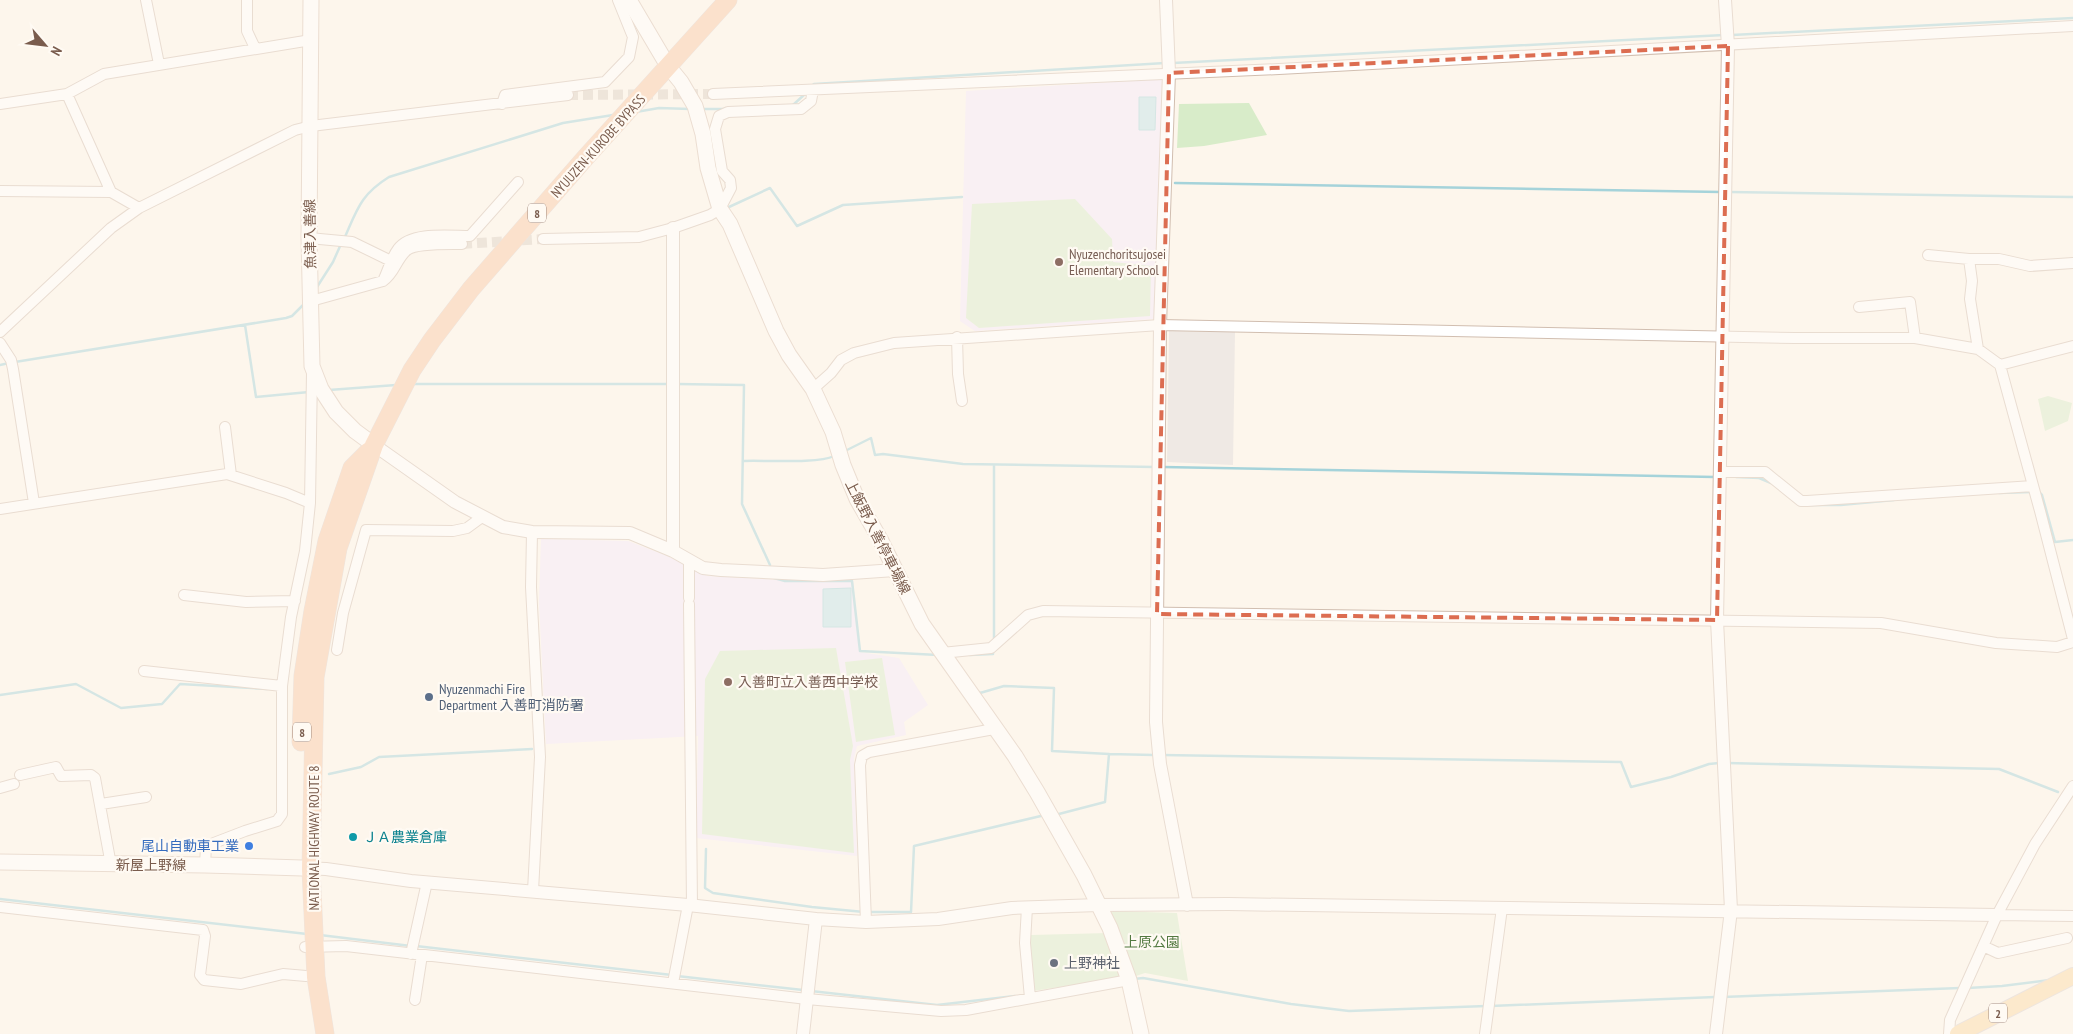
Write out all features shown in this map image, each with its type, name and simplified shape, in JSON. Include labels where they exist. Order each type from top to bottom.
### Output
[{"type":"highway","name":"NYUUZEN-KUROBE BYPASS","points":[[374,445],[412,370],[443,324],[470,289],[728,0]]},
{"type":"highway","name":"NATIONAL HIGHWAY ROUTE 8","points":[[325,1034],[310,947],[306,868],[303,676],[312,610],[327,541],[352,468],[374,445]]},
{"type":"highway","name":"NATIONAL HIGHWAY ROUTE 8","points":[[310,947],[306,976],[314,1034]]},
{"type":"main road","name":"魚津入善線","points":[[311,0],[309,238],[312,366],[321,390],[336,412],[355,431],[374,445]]},
{"type":"main road","name":"上飯野入善停車場線","points":[[629,0],[668,66],[681,82],[695,106],[704,134],[708,168],[720,208],[734,233],[776,331],[789,355],[813,389],[833,432],[857,499],[922,624],[1037,792],[1099,905],[1110,928],[1129,980],[1141,1034]]},
{"type":"main road","name":"新屋上野線","points":[[0,862],[306,868]]},
{"type":"main road","name":"2","points":[[1958,1034],[2073,976]]},
{"type":"street","points":[[146,0],[159,64]]},
{"type":"street","points":[[247,0],[248,31],[256,48]]},
{"type":"street","points":[[502,104],[505,95],[605,82],[629,57],[633,37],[618,0]]},
{"type":"street","points":[[1166,0],[1169,73],[1160,325],[1157,731],[1160,764],[1187,904]]},
{"type":"street","points":[[1716,1034],[1731,910],[1717,620],[1728,46],[1725,0]]},
{"type":"street","points":[[713,94],[1728,46],[2073,26]]},
{"type":"street","points":[[0,104],[67,94],[104,74],[311,40]]},
{"type":"street","points":[[543,239],[639,237],[710,215],[720,208],[731,188],[730,180],[722,171],[715,130],[719,116],[728,112],[801,109],[811,101],[813,90]]},
{"type":"street","points":[[67,94],[111,192]]},
{"type":"street","points":[[0,332],[111,228],[139,208],[295,130],[311,126],[568,95]]},
{"type":"street","points":[[383,281],[397,249],[405,242],[418,237],[470,236],[518,182]]},
{"type":"street","points":[[0,191],[111,192],[139,208]]},
{"type":"street","points":[[673,228],[673,551]]},
{"type":"street","points":[[309,238],[352,242],[392,261]]},
{"type":"street","points":[[311,301],[383,281],[390,277],[407,250],[416,247],[462,244]]},
{"type":"street","points":[[1928,255],[1969,259],[1999,259],[2030,266],[2073,263]]},
{"type":"street","points":[[1969,259],[1972,281],[1970,299],[1978,349]]},
{"type":"street","points":[[1859,307],[1910,302],[1915,338]]},
{"type":"street","points":[[813,389],[831,373],[841,360],[854,353],[894,342],[1160,325],[1795,338],[1915,338],[1978,349],[2000,365],[2073,640],[2057,647],[1996,643],[1881,623],[1043,612],[1028,615],[991,648],[942,653]]},
{"type":"street","points":[[957,337],[958,374],[962,401]]},
{"type":"street","points":[[0,343],[11,360],[13,369],[34,504]]},
{"type":"street","points":[[2000,365],[2073,346]]},
{"type":"street","points":[[204,865],[206,846],[245,830],[277,821],[282,814],[282,686],[305,551],[310,503],[312,366]]},
{"type":"street","points":[[225,427],[231,475]]},
{"type":"street","points":[[374,445],[455,502],[503,527],[532,532],[630,533],[673,551],[703,568],[721,570],[823,575],[895,570]]},
{"type":"street","points":[[1720,472],[1765,472],[1801,501],[2033,486]]},
{"type":"street","points":[[0,510],[217,475],[231,475],[310,503]]},
{"type":"street","points":[[336,650],[343,613],[366,530],[452,531],[467,528],[482,517]]},
{"type":"street","points":[[532,532],[531,587],[540,757],[533,891]]},
{"type":"street","points":[[673,984],[690,906],[689,560]]},
{"type":"street","points":[[184,595],[246,602],[295,601]]},
{"type":"street","points":[[144,671],[282,686]]},
{"type":"street","points":[[866,922],[860,765],[862,756],[869,752],[994,728]]},
{"type":"street","points":[[0,788],[17,779],[56,767],[61,776],[90,775],[95,778],[111,865]]},
{"type":"street","points":[[1950,1034],[1950,1020],[1997,915],[2035,844],[2073,786]]},
{"type":"street","points":[[101,804],[146,797]]},
{"type":"street","points":[[306,868],[428,882],[816,919],[866,922],[938,919],[1027,907],[1187,904],[2073,916]]},
{"type":"street","points":[[415,1000],[417,954],[428,882]]},
{"type":"street","points":[[0,907],[203,930],[205,936],[200,975],[204,980],[241,984],[283,974],[306,976]]},
{"type":"street","points":[[1027,907],[1025,944],[1030,998]]},
{"type":"street","points":[[1485,1034],[1502,908]]},
{"type":"street","points":[[803,1034],[816,919]]},
{"type":"street","points":[[1984,946],[1998,953],[2067,938]]},
{"type":"street","points":[[310,947],[346,946],[807,999],[941,1011],[966,1010],[1129,980]]},
{"type":"highlighted area","points":[[1728,46],[1717,620],[1157,614],[1169,73]]},
{"type":"shaded area","name":"Nyuzenchoritsujosei Elementary School","points":[[1162,79],[1154,319],[975,331],[960,321],[966,91]]},
{"type":"shaded area","points":[[1169,331],[1235,332],[1233,465],[1167,462]]},
{"type":"shaded area","name":"入善町立入善西中学校","points":[[541,539],[628,541],[670,557],[707,576],[819,582],[853,580],[859,652],[899,658],[928,705],[904,722],[906,735],[857,746],[854,758],[857,856],[696,838],[698,736],[546,744],[539,602]]},
{"type":"green space","points":[[1249,103],[1267,135],[1204,146],[1177,148],[1179,104]]},
{"type":"green space","points":[[1075,199],[1112,239],[1113,262],[1151,266],[1150,316],[979,328],[966,318],[972,204]]},
{"type":"green space","points":[[2048,396],[2072,403],[2068,421],[2045,431],[2038,399]]},
{"type":"green space","points":[[836,648],[853,746],[850,760],[854,853],[702,834],[705,679],[720,651]]},
{"type":"green space","points":[[882,658],[895,735],[856,742],[845,662]]},
{"type":"green space","name":"上原公園","points":[[1113,911],[1177,913],[1188,981],[1145,973],[1133,977],[1109,916]]},
{"type":"green space","points":[[1108,933],[1125,977],[1033,991],[1030,935]]},
{"type":"water","points":[[1139,97],[1156,97],[1155,130],[1139,130]]},
{"type":"water","points":[[851,588],[851,627],[823,627],[823,589]]},
{"type":"waterway","points":[[1732,35],[2073,18]]},
{"type":"waterway","points":[[1173,63],[1724,35]]},
{"type":"waterway","points":[[812,86],[814,84],[1165,63]]},
{"type":"waterway","points":[[793,105],[805,94]]},
{"type":"waterway","points":[[636,112],[659,108],[690,109]]},
{"type":"waterway","points":[[701,109],[725,109]]},
{"type":"waterway","points":[[344,239],[356,211],[365,197],[389,177],[563,123],[613,115]]},
{"type":"waterway","points":[[1175,183],[1721,192]]},
{"type":"waterway","points":[[729,207],[770,188],[797,226],[843,205],[962,197]]},
{"type":"waterway","points":[[1729,192],[2073,197]]},
{"type":"waterway","points":[[317,287],[333,262],[341,244]]},
{"type":"waterway","points":[[15,362],[286,318],[292,316],[305,303]]},
{"type":"waterway","points":[[245,325],[256,397],[309,392]]},
{"type":"waterway","points":[[0,365],[9,363]]},
{"type":"waterway","points":[[412,384],[669,384]]},
{"type":"waterway","points":[[677,384],[744,385],[742,504],[770,565]]},
{"type":"waterway","points":[[329,390],[396,385]]},
{"type":"waterway","points":[[845,451],[871,438],[875,455],[883,454],[963,464],[1155,467]]},
{"type":"waterway","points":[[744,461],[804,461],[834,456]]},
{"type":"waterway","points":[[994,465],[994,642]]},
{"type":"waterway","points":[[1163,467],[1715,477]]},
{"type":"waterway","points":[[1736,477],[1759,478],[1771,483]]},
{"type":"waterway","points":[[1999,493],[2031,492]]},
{"type":"waterway","points":[[2039,492],[2042,495],[2055,542],[2073,540]]},
{"type":"waterway","points":[[1802,505],[1841,505],[1894,500]]},
{"type":"waterway","points":[[774,578],[785,581],[852,581],[860,651],[938,655]]},
{"type":"waterway","points":[[970,655],[993,654],[993,650]]},
{"type":"waterway","points":[[0,695],[76,684],[121,708],[162,704],[180,684],[267,689]]},
{"type":"waterway","points":[[979,692],[1004,686],[1054,688],[1052,751],[1109,754]]},
{"type":"waterway","points":[[329,774],[361,767],[379,757],[532,749]]},
{"type":"waterway","points":[[1055,815],[1105,802],[1109,754],[1154,755]]},
{"type":"waterway","points":[[1162,755],[1621,762],[1631,787],[1671,777],[1709,764],[1719,763]]},
{"type":"waterway","points":[[1727,763],[1999,769],[2058,792]]},
{"type":"waterway","points":[[869,912],[911,912],[914,846],[1045,815]]},
{"type":"waterway","points":[[706,849],[705,888],[713,893],[812,907],[864,912]]},
{"type":"waterway","points":[[0,899],[307,934]]},
{"type":"waterway","points":[[320,935],[411,946]]},
{"type":"waterway","points":[[416,946],[672,975]]},
{"type":"waterway","points":[[677,976],[803,990]]},
{"type":"waterway","points":[[1134,979],[1143,978],[1291,1004],[1349,1011],[1486,1006]]},
{"type":"waterway","points":[[1968,988],[2050,980]]},
{"type":"waterway","points":[[1723,997],[1960,988]]},
{"type":"waterway","points":[[811,991],[937,1005],[1015,996]]},
{"type":"waterway","points":[[1491,1006],[1715,997]]},
{"type":"tunnel","points":[[568,95],[713,94]]},
{"type":"tunnel","points":[[462,244],[543,239]]},
{"type":"place","name":"Nyuzenchoritsujosei Elementary School","points":[[1059,262]]},
{"type":"place","name":"入善町立入善西中学校","points":[[728,682]]},
{"type":"place","name":"Nyuzenmachi Fire Department 入善町消防署","points":[[429,697]]},
{"type":"place","name":"ＪＡ農業倉庫","points":[[353,837]]},
{"type":"place","name":"尾山自動車工業","points":[[249,846]]},
{"type":"place","name":"上野神社","points":[[1054,963]]}]
